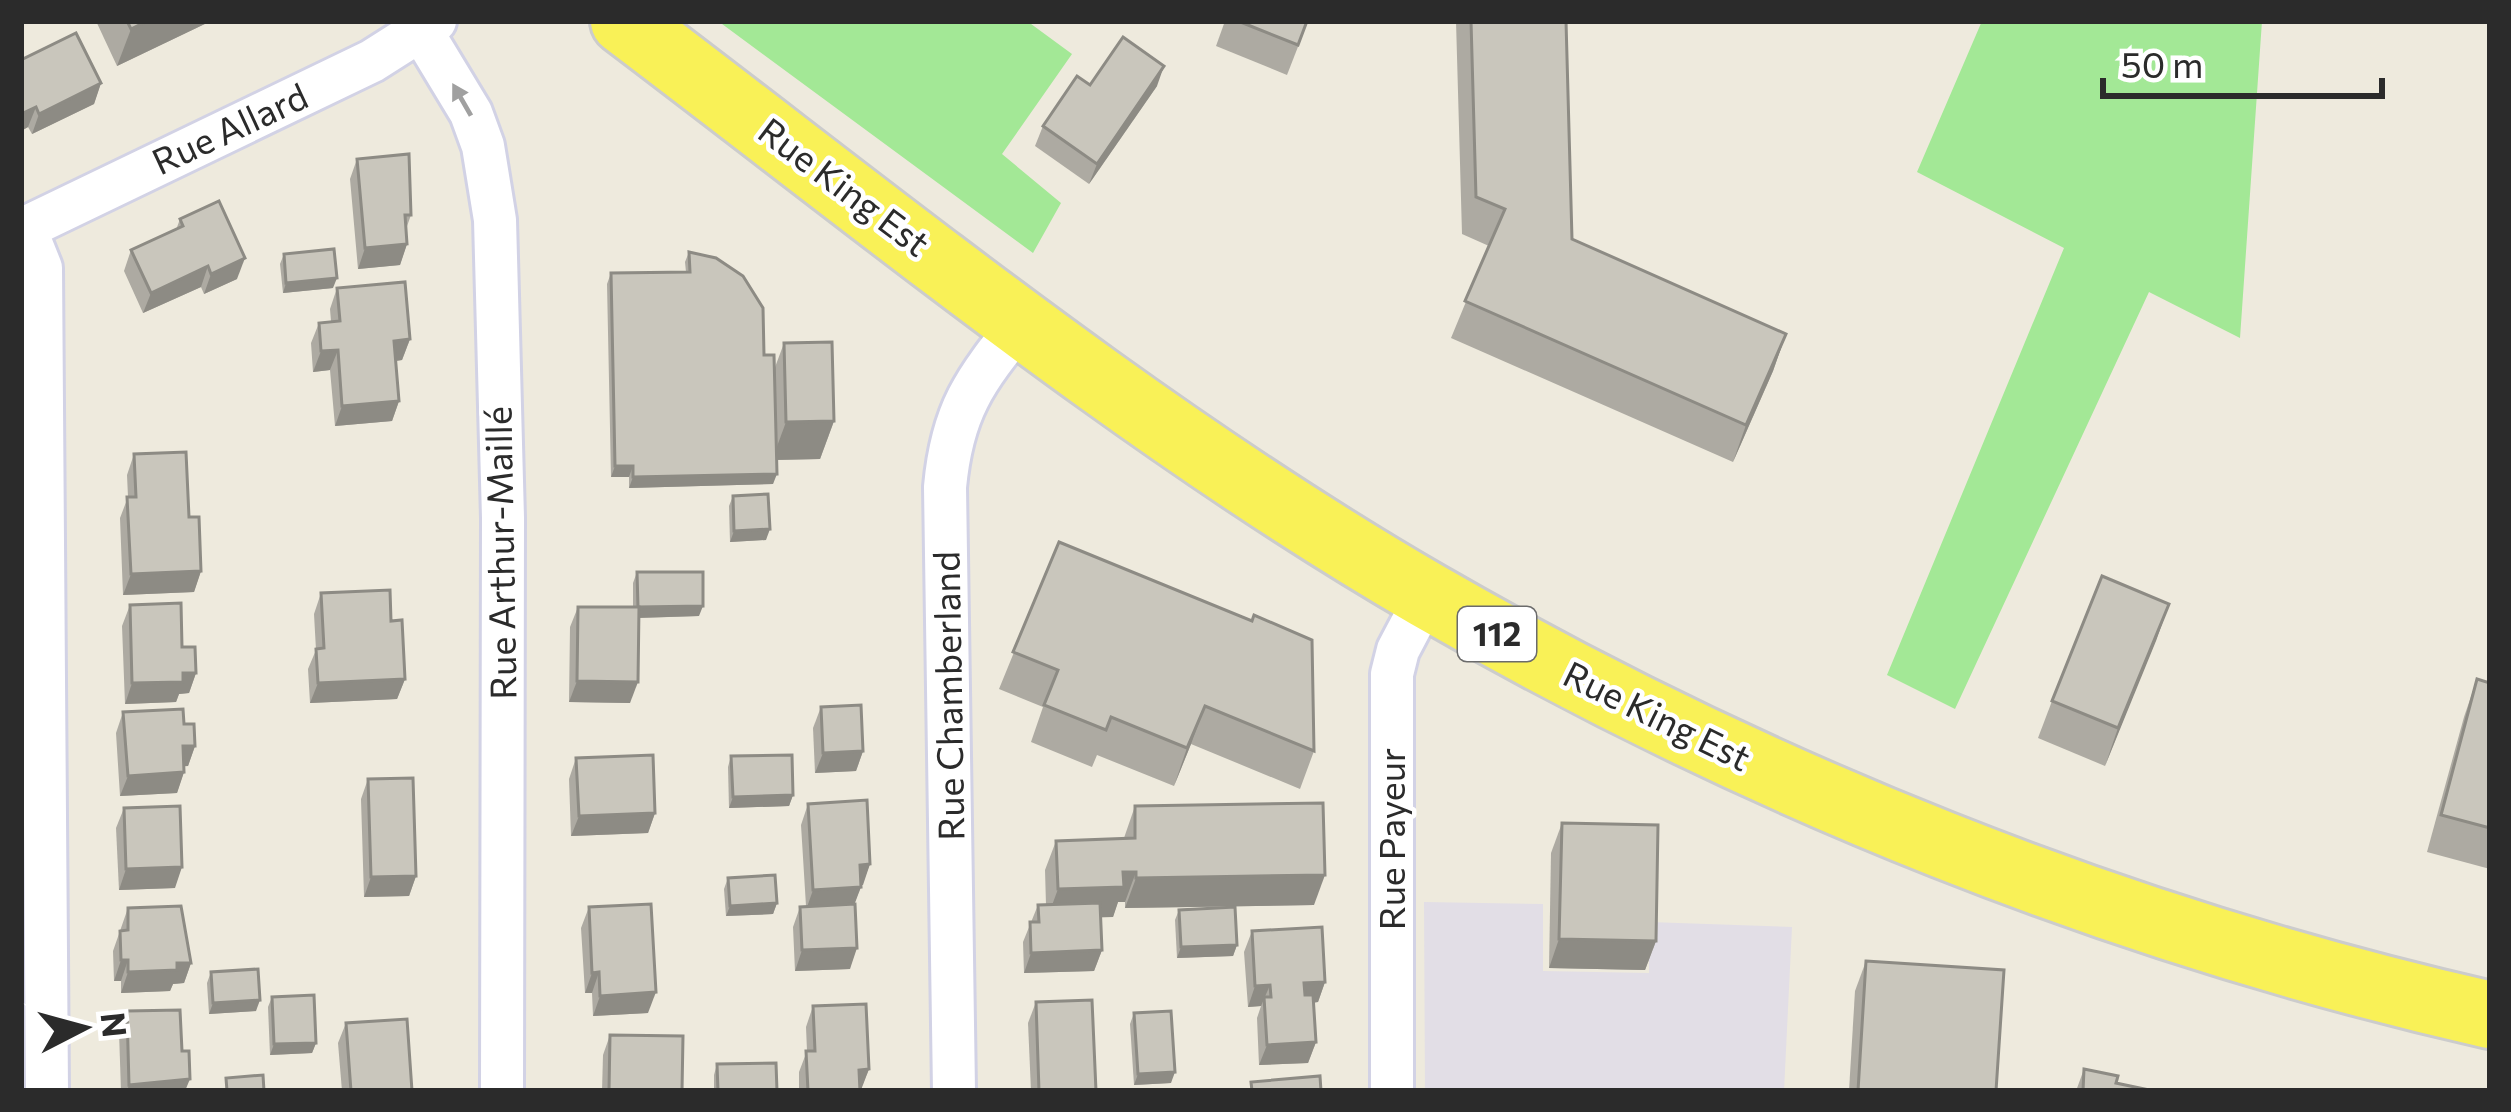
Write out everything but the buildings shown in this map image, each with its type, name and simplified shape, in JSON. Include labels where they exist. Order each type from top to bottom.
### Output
[{"type":"main road","name":"Rue King Est","points":[[624,21],[1153,418],[1427,595],[1672,725],[1910,833],[2178,930],[2490,1015]]},
{"type":"street","name":"Rue Arthur-Maillé","points":[[428,27],[471,113],[489,173],[503,518],[502,1091]]},
{"type":"street","name":"Rue Allard","points":[[23,229],[428,27]]},
{"type":"street","points":[[23,229],[41,268],[47,1091]]},
{"type":"street","name":"Rue Chamberland","points":[[954,1091],[945,487],[950,437],[963,400],[1022,322]]},
{"type":"street","name":"Rue Payeur","points":[[1391,1091],[1392,674],[1398,650],[1427,595]]},
{"type":"shaded area","points":[[1424,902],[1543,904],[1543,971],[1649,973],[1649,922],[1792,927],[1784,1091],[1425,1091]]},
{"type":"green space","points":[[718,21],[1027,21],[1072,54],[1002,154],[1061,203],[1033,253]]},
{"type":"green space","points":[[1982,21],[2262,21],[2240,338],[2149,292],[1955,709],[1887,675],[2064,248],[1917,172]]}]
